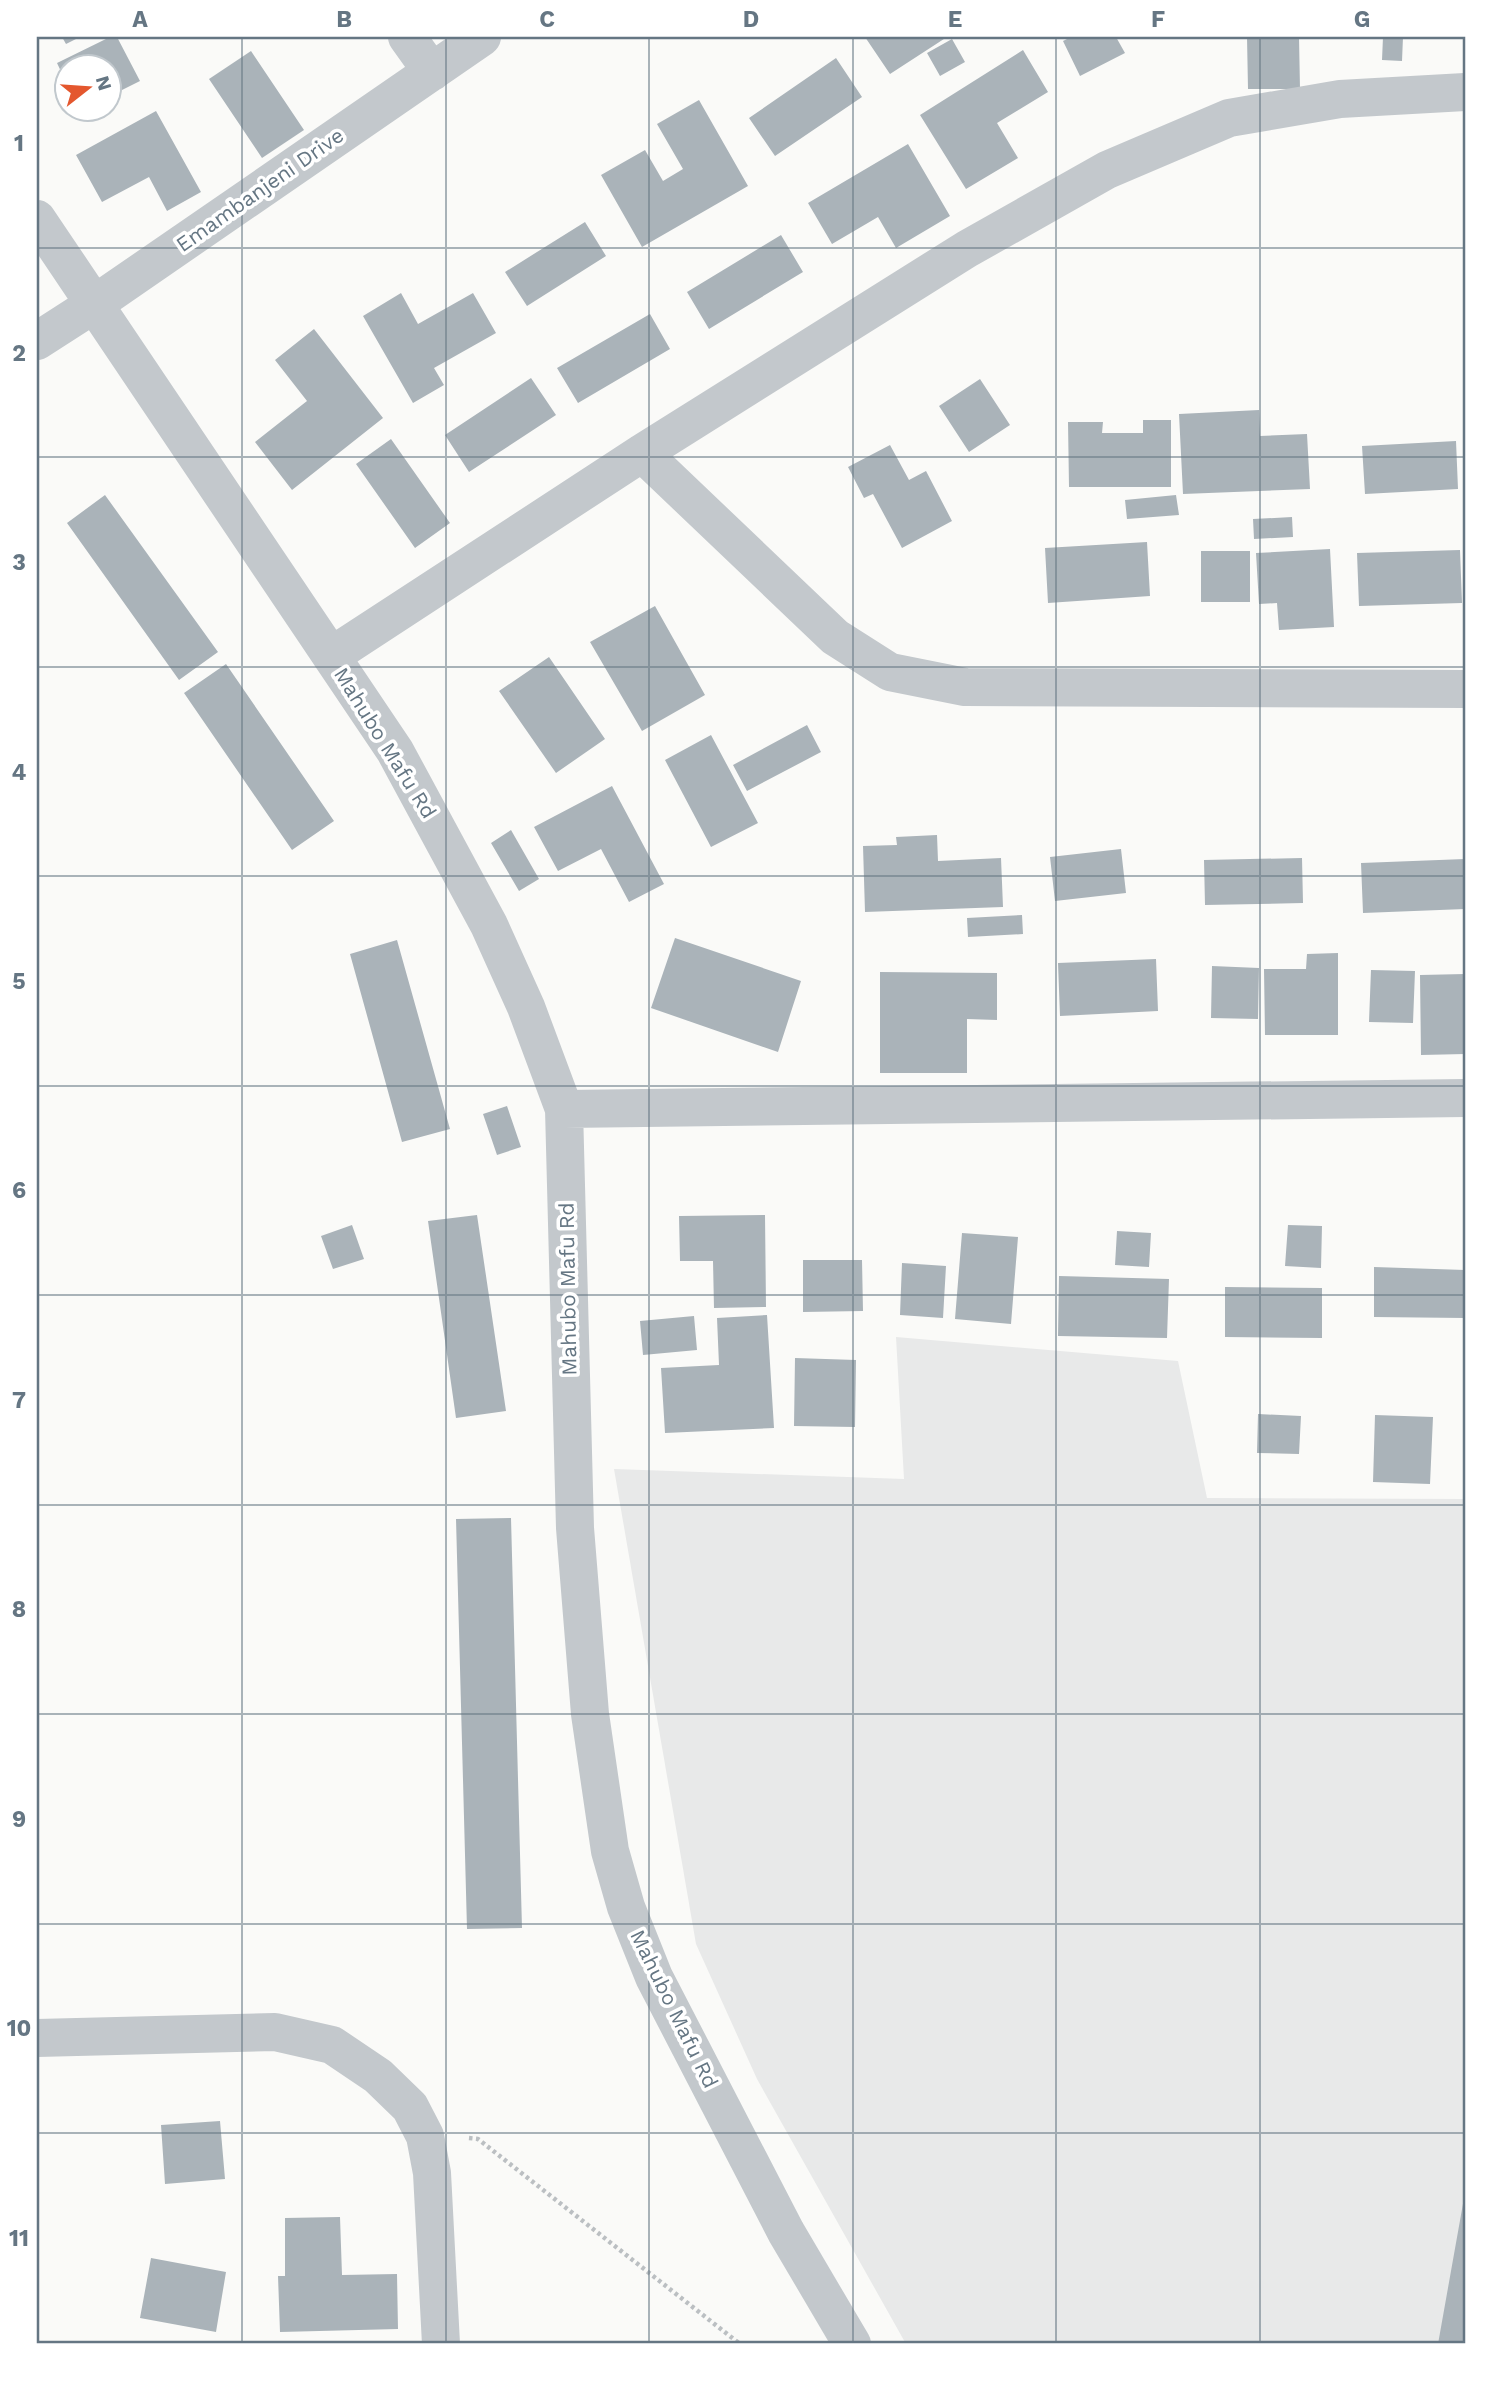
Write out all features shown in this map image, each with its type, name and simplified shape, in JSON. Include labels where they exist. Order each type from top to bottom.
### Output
[{"type":"street","points":[[407,37],[432,72]]},
{"type":"street","name":"Emambanjeni Drive","points":[[37,341],[482,37]]},
{"type":"street","points":[[331,656],[642,453],[967,249],[1107,170],[1229,118],[1340,99],[1465,92]]},
{"type":"street","name":"Mahubo Mafu Rd","points":[[37,219],[395,751],[489,925],[526,1007],[564,1109],[575,1528],[590,1714],[610,1851],[626,1907],[654,1977],[786,2232],[852,2344]]},
{"type":"street","points":[[642,453],[835,636],[890,672],[965,687],[1465,689]]},
{"type":"street","points":[[564,1109],[1465,1098]]},
{"type":"street","points":[[37,2038],[275,2032],[331,2045],[378,2076],[410,2107],[425,2136],[432,2173],[440,2344]]},
{"type":"path","points":[[425,2136],[478,2139],[740,2344]]},
{"type":"shaded area","points":[[896,1337],[1178,1361],[1207,1498],[1465,1499],[1465,2344],[906,2344],[757,2079],[696,1944],[614,1469],[904,1479]]},
{"type":"building","points":[[62,37],[80,37],[66,44]]},
{"type":"building","points":[[110,37],[117,37],[140,81],[122,90],[122,52],[79,52]]},
{"type":"building","points":[[865,37],[947,37],[890,74]]},
{"type":"building","points":[[1071,37],[1116,37],[1125,53],[1080,76],[1063,41]]},
{"type":"building","points":[[1247,37],[1299,37],[1300,89],[1248,89]]},
{"type":"building","points":[[1383,37],[1403,37],[1402,61],[1382,60]]},
{"type":"building","points":[[952,39],[965,62],[940,76],[927,53]]},
{"type":"building","points":[[1023,50],[1048,92],[997,123],[1018,158],[966,189],[920,115]]},
{"type":"building","points":[[251,51],[304,130],[262,158],[209,79]]},
{"type":"building","points":[[836,58],[862,97],[775,156],[749,118]]},
{"type":"building","points":[[699,100],[748,186],[642,247],[601,175],[645,150],[663,181],[683,169],[657,124]]},
{"type":"building","points":[[156,111],[201,192],[167,211],[149,177],[102,202],[76,155]]},
{"type":"building","points":[[908,144],[950,216],[896,248],[878,217],[832,244],[808,203]]},
{"type":"building","points":[[585,222],[606,256],[527,306],[505,272]]},
{"type":"building","points":[[781,235],[803,272],[709,329],[687,292]]},
{"type":"building","points":[[401,293],[418,324],[473,293],[496,333],[434,368],[444,385],[413,403],[363,316]]},
{"type":"building","points":[[650,314],[670,349],[578,403],[557,368]]},
{"type":"building","points":[[314,329],[383,418],[292,490],[255,442],[307,401],[275,360]]},
{"type":"building","points":[[531,378],[556,415],[469,472],[445,435]]},
{"type":"building","points":[[980,379],[1010,425],[969,452],[939,406]]},
{"type":"building","points":[[1259,410],[1260,436],[1307,434],[1310,489],[1183,494],[1179,414]]},
{"type":"building","points":[[1143,420],[1171,420],[1171,487],[1069,487],[1068,422],[1103,422],[1102,433],[1143,433]]},
{"type":"building","points":[[391,439],[450,523],[415,548],[356,464]]},
{"type":"building","points":[[1456,441],[1458,489],[1365,494],[1362,446]]},
{"type":"building","points":[[890,445],[909,480],[926,471],[952,521],[902,548],[873,494],[864,498],[848,467]]},
{"type":"building","points":[[105,495],[218,652],[179,680],[67,523]]},
{"type":"building","points":[[1176,495],[1179,515],[1127,519],[1125,500]]},
{"type":"building","points":[[1292,517],[1293,537],[1254,539],[1253,519]]},
{"type":"building","points":[[1147,542],[1150,596],[1048,603],[1045,548]]},
{"type":"building","points":[[1330,549],[1334,627],[1279,630],[1277,603],[1259,604],[1256,553]]},
{"type":"building","points":[[1460,550],[1462,603],[1359,606],[1357,553]]},
{"type":"building","points":[[1201,551],[1250,551],[1250,602],[1201,602]]},
{"type":"building","points":[[655,606],[705,695],[642,731],[590,642]]},
{"type":"building","points":[[549,657],[605,739],[556,773],[499,691]]},
{"type":"building","points":[[226,664],[334,821],[292,850],[184,693]]},
{"type":"building","points":[[807,725],[821,752],[747,791],[733,765]]},
{"type":"building","points":[[711,735],[758,823],[711,847],[665,760]]},
{"type":"building","points":[[612,786],[664,884],[629,902],[601,849],[558,871],[534,827]]},
{"type":"building","points":[[511,830],[539,879],[519,891],[491,843]]},
{"type":"building","points":[[937,835],[938,861],[1001,858],[1003,907],[865,912],[863,846],[897,845],[896,837]]},
{"type":"building","points":[[1121,849],[1126,893],[1055,901],[1050,857]]},
{"type":"building","points":[[1302,858],[1303,903],[1205,905],[1204,860]]},
{"type":"building","points":[[1465,859],[1465,909],[1363,913],[1361,863]]},
{"type":"building","points":[[1022,915],[1023,934],[968,937],[967,918]]},
{"type":"building","points":[[675,938],[801,981],[778,1052],[651,1008]]},
{"type":"building","points":[[397,940],[450,1129],[402,1142],[350,954]]},
{"type":"building","points":[[1338,953],[1338,1035],[1265,1035],[1264,969],[1306,969],[1307,954]]},
{"type":"building","points":[[1156,959],[1158,1011],[1060,1016],[1058,963]]},
{"type":"building","points":[[1212,966],[1259,968],[1258,1019],[1211,1018]]},
{"type":"building","points":[[1371,970],[1415,971],[1413,1023],[1369,1022]]},
{"type":"building","points":[[880,972],[997,973],[997,1020],[967,1019],[967,1073],[880,1073]]},
{"type":"building","points":[[1465,974],[1465,1054],[1421,1055],[1420,975]]},
{"type":"building","points":[[507,1106],[521,1147],[497,1155],[483,1114]]},
{"type":"building","points":[[477,1215],[506,1411],[456,1418],[428,1221]]},
{"type":"building","points":[[765,1215],[766,1307],[714,1308],[713,1261],[680,1261],[679,1216]]},
{"type":"building","points":[[352,1225],[364,1259],[333,1269],[321,1236]]},
{"type":"building","points":[[1288,1225],[1322,1226],[1321,1268],[1285,1266]]},
{"type":"building","points":[[1117,1231],[1151,1233],[1149,1267],[1115,1265]]},
{"type":"building","points":[[962,1233],[1018,1237],[1011,1324],[955,1319]]},
{"type":"building","points":[[803,1260],[862,1260],[863,1311],[803,1312]]},
{"type":"building","points":[[902,1263],[946,1266],[943,1318],[900,1315]]},
{"type":"building","points":[[1374,1267],[1465,1270],[1465,1318],[1374,1317]]},
{"type":"building","points":[[1059,1276],[1169,1279],[1167,1338],[1058,1336]]},
{"type":"building","points":[[1225,1287],[1322,1288],[1322,1338],[1225,1337]]},
{"type":"building","points":[[767,1315],[774,1428],[665,1433],[661,1368],[719,1365],[717,1318]]},
{"type":"building","points":[[694,1316],[697,1350],[643,1355],[640,1321]]},
{"type":"building","points":[[795,1358],[856,1360],[855,1427],[794,1426]]},
{"type":"building","points":[[1258,1414],[1301,1416],[1299,1454],[1257,1453]]},
{"type":"building","points":[[1375,1415],[1433,1417],[1430,1484],[1373,1482]]},
{"type":"building","points":[[511,1518],[522,1928],[467,1929],[456,1519]]},
{"type":"building","points":[[220,2121],[225,2179],[165,2184],[161,2125]]},
{"type":"building","points":[[1464,2198],[1465,2344],[1438,2344]]},
{"type":"building","points":[[340,2217],[342,2275],[397,2274],[398,2329],[280,2332],[278,2276],[285,2276],[285,2218]]},
{"type":"building","points":[[151,2258],[226,2272],[216,2332],[140,2318]]}]
